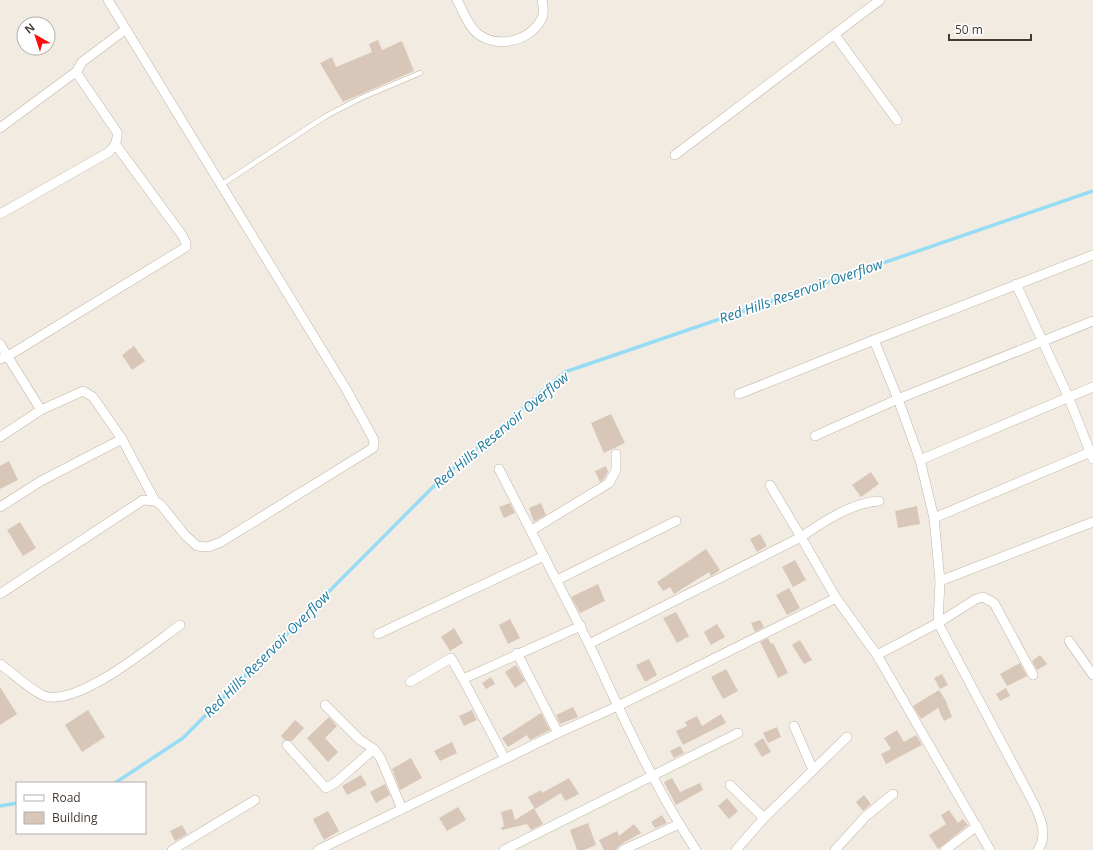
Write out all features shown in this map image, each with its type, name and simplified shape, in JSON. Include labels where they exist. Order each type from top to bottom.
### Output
[{"type":"street","points":[[0,594],[143,500],[155,501],[162,505],[185,535],[197,546],[208,547],[221,542],[373,448],[374,440],[346,389],[108,0]]},
{"type":"street","points":[[457,0],[467,21],[478,34],[494,42],[507,42],[520,39],[535,28],[543,17],[542,0]]},
{"type":"street","points":[[675,155],[880,0]]},
{"type":"street","points":[[0,128],[77,71],[82,62],[126,29]]},
{"type":"street","points":[[835,34],[897,120]]},
{"type":"street","points":[[0,214],[110,152],[116,145],[118,138],[117,132],[78,75],[77,71]]},
{"type":"street","points":[[4,358],[181,252],[186,247],[186,243],[182,235],[116,145]]},
{"type":"street","points":[[739,394],[1093,255]]},
{"type":"street","points":[[934,518],[1092,454],[1068,396],[1016,284]]},
{"type":"street","points":[[815,436],[898,399],[1042,340],[1093,321]]},
{"type":"street","points":[[874,340],[898,399],[920,460],[934,518],[940,581],[938,623],[1034,804],[1043,824],[1044,838],[1038,850]]},
{"type":"street","points":[[0,344],[4,358],[41,410]]},
{"type":"street","points":[[920,460],[1068,396],[1093,387]]},
{"type":"street","points":[[0,437],[41,410],[76,393],[83,391],[89,393],[94,397],[122,439],[155,501]]},
{"type":"street","points":[[0,507],[41,482],[122,439]]},
{"type":"street","points":[[532,530],[609,483],[616,470],[616,454]]},
{"type":"street","points":[[499,469],[581,626],[618,706],[653,776],[679,824],[696,850]]},
{"type":"street","points":[[770,485],[836,598],[877,655],[990,850]]},
{"type":"street","points":[[589,644],[801,537],[837,516],[867,502],[879,501]]},
{"type":"street","points":[[557,580],[676,521]]},
{"type":"street","points":[[940,581],[1093,522]]},
{"type":"street","points":[[378,634],[544,556]]},
{"type":"street","points":[[877,655],[938,623],[976,599],[983,597],[994,603],[1033,675]]},
{"type":"street","points":[[318,850],[558,733],[618,706],[836,598]]},
{"type":"street","points":[[0,665],[43,695],[63,697],[90,688],[114,673],[180,625]]},
{"type":"street","points":[[464,679],[517,653],[581,626]]},
{"type":"street","points":[[1069,641],[1093,675]]},
{"type":"street","points":[[517,653],[558,733]]},
{"type":"street","points":[[410,682],[451,658],[464,679],[505,759]]},
{"type":"street","points":[[325,705],[360,740],[374,749],[381,759],[402,809]]},
{"type":"street","points":[[794,726],[813,770]]},
{"type":"street","points":[[504,850],[738,733]]},
{"type":"street","points":[[736,850],[764,818],[847,737]]},
{"type":"street","points":[[287,745],[326,788],[335,783],[374,749]]},
{"type":"street","points":[[730,785],[764,818]]},
{"type":"street","points":[[835,850],[865,817],[893,794]]},
{"type":"street","points":[[172,850],[255,800]]},
{"type":"street","points":[[623,850],[679,824]]},
{"type":"street","points":[[945,850],[977,826]]},
{"type":"street","points":[[336,841],[340,850]]},
{"type":"lane","points":[[221,185],[326,116],[362,98],[420,73]]},
{"type":"building","points":[[378,40],[382,50],[402,41],[414,71],[343,102],[320,63],[332,57],[336,67],[372,52],[369,44]]},
{"type":"building","points":[[134,346],[145,361],[132,370],[122,355]]},
{"type":"building","points":[[611,414],[625,443],[604,453],[591,423]]},
{"type":"building","points":[[9,461],[18,480],[0,489],[0,466]]},
{"type":"building","points":[[606,466],[608,472],[604,479],[600,482],[595,471]]},
{"type":"building","points":[[871,472],[879,484],[861,497],[852,485]]},
{"type":"building","points":[[510,503],[515,513],[504,518],[499,507]]},
{"type":"building","points":[[541,503],[546,515],[534,522],[529,508]]},
{"type":"building","points":[[917,506],[920,524],[898,528],[895,511]]},
{"type":"building","points":[[20,522],[36,548],[23,556],[7,530]]},
{"type":"building","points":[[760,534],[767,546],[757,552],[750,539]]},
{"type":"building","points":[[706,549],[720,570],[711,576],[709,572],[674,594],[670,587],[663,591],[657,582]]},
{"type":"building","points":[[795,560],[806,580],[793,587],[782,567]]},
{"type":"building","points":[[598,584],[605,601],[580,613],[571,597]]},
{"type":"building","points":[[789,588],[800,608],[787,615],[776,595]]},
{"type":"building","points":[[676,612],[689,636],[677,643],[663,618]]},
{"type":"building","points":[[510,619],[520,638],[508,644],[499,625]]},
{"type":"building","points":[[760,620],[764,627],[755,632],[751,623]]},
{"type":"building","points":[[717,624],[725,637],[711,645],[704,632]]},
{"type":"building","points":[[454,628],[463,643],[450,651],[441,637]]},
{"type":"building","points":[[768,638],[771,644],[773,643],[788,673],[778,678],[760,642]]},
{"type":"building","points":[[800,640],[812,660],[804,664],[792,645]]},
{"type":"building","points":[[1040,655],[1047,664],[1037,670],[1032,661]]},
{"type":"building","points":[[649,659],[657,675],[645,682],[636,665]]},
{"type":"building","points":[[1020,663],[1027,676],[1007,686],[1000,674]]},
{"type":"building","points":[[516,665],[525,681],[515,688],[505,672]]},
{"type":"building","points":[[726,669],[738,691],[723,699],[711,677]]},
{"type":"building","points":[[942,674],[948,685],[940,689],[934,678]]},
{"type":"building","points":[[491,677],[495,684],[486,689],[482,683]]},
{"type":"building","points":[[0,687],[17,714],[0,725]]},
{"type":"building","points":[[1006,688],[1010,696],[1000,701],[996,694]]},
{"type":"building","points":[[939,690],[946,701],[952,717],[944,721],[938,708],[921,719],[913,706]]},
{"type":"building","points":[[573,707],[578,717],[560,724],[556,715]]},
{"type":"building","points":[[88,710],[105,737],[82,752],[65,725]]},
{"type":"building","points":[[472,710],[477,720],[464,726],[459,716]]},
{"type":"building","points":[[541,713],[550,730],[530,740],[527,735],[508,747],[502,738]]},
{"type":"building","points":[[721,714],[726,723],[683,745],[676,731],[687,726],[685,722],[697,716],[702,726]]},
{"type":"building","points":[[329,717],[337,726],[325,738],[338,752],[328,762],[307,738]]},
{"type":"building","points":[[295,720],[304,728],[292,741],[285,740],[281,736]]},
{"type":"building","points":[[777,727],[781,737],[768,743],[763,733]]},
{"type":"building","points":[[897,730],[904,742],[916,735],[922,745],[886,764],[881,754],[891,749],[884,738]]},
{"type":"building","points":[[763,738],[771,752],[762,757],[754,744]]},
{"type":"building","points":[[452,742],[457,753],[440,761],[434,751]]},
{"type":"building","points":[[680,746],[684,753],[674,758],[670,751]]},
{"type":"building","points":[[411,758],[422,778],[400,790],[392,769]]},
{"type":"building","points":[[361,775],[367,785],[347,795],[342,786]]},
{"type":"building","points":[[569,778],[579,794],[565,801],[561,793],[535,809],[528,797],[541,790],[542,793]]},
{"type":"building","points":[[672,778],[680,792],[700,783],[703,790],[676,805],[664,782]]},
{"type":"building","points":[[385,784],[390,795],[376,803],[370,792]]},
{"type":"building","points":[[864,795],[871,804],[863,811],[856,802]]},
{"type":"building","points":[[727,798],[738,811],[729,819],[718,806]]},
{"type":"building","points":[[458,807],[466,820],[447,831],[439,818]]},
{"type":"building","points":[[534,808],[543,824],[531,830],[527,824],[502,830],[501,828],[504,826],[501,812],[512,809],[515,820]]},
{"type":"building","points":[[949,810],[958,823],[963,819],[968,825],[938,849],[929,835],[946,824],[941,815]]},
{"type":"building","points":[[328,811],[339,831],[324,840],[313,819]]},
{"type":"building","points":[[662,815],[667,823],[655,828],[651,822]]},
{"type":"building","points":[[588,823],[596,845],[584,850],[577,850],[570,830]]},
{"type":"building","points":[[634,824],[641,833],[620,845],[616,850],[604,850],[599,840],[617,831],[619,836]]},
{"type":"building","points":[[182,825],[187,834],[175,841],[170,831]]},
{"type":"waterway","name":"Red Hills Reservoir Overflow","points":[[117,782],[183,738],[437,483],[565,372],[1093,191]]},
{"type":"waterway","name":"Red Hills Reservoir Overflow","points":[[0,806],[16,803]]}]
